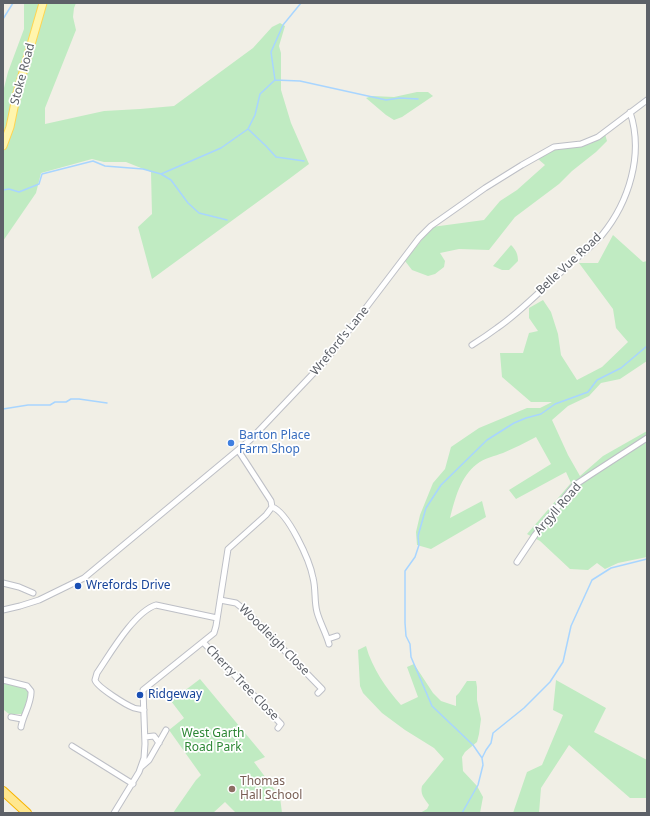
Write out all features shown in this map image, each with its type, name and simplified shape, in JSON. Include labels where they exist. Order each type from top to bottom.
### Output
[{"type":"highway","points":[[3,791],[28,813]]},
{"type":"main road","name":"Stoke Road","points":[[3,146],[10,127],[17,93],[43,3]]},
{"type":"street","name":"Wreford's Lane","points":[[3,610],[39,600],[84,578],[257,433],[261,427],[327,359],[419,238],[431,226],[484,188],[554,146],[581,144],[598,137],[647,100]]},
{"type":"street","name":"Belle Vue Road","points":[[472,345],[506,321],[560,272],[587,250],[608,226],[627,190],[634,166],[636,146],[634,123],[630,112]]},
{"type":"street","name":"Argyll Road","points":[[517,562],[535,535],[575,486],[647,438]]},
{"type":"street","points":[[114,813],[132,784],[144,758],[145,736],[143,690],[214,633],[218,618],[228,549],[266,515],[272,507],[271,501],[238,450]]},
{"type":"street","points":[[272,507],[279,511],[295,533],[310,566],[314,578],[317,612],[329,641],[337,636]]},
{"type":"street","points":[[3,583],[19,587],[33,594]]},
{"type":"street","name":"Woodleigh Close","points":[[220,600],[239,604],[322,690]]},
{"type":"street","points":[[144,710],[134,708],[98,686],[95,680],[97,672],[127,630],[145,612],[156,605],[218,618]]},
{"type":"street","name":"Cherry Tree Close","points":[[203,642],[281,724]]},
{"type":"street","points":[[3,680],[27,686],[32,694],[22,719],[21,727]]},
{"type":"street","points":[[11,716],[22,719]]},
{"type":"street","points":[[141,767],[149,760],[166,730]]},
{"type":"street","points":[[145,736],[154,736],[159,743]]},
{"type":"street","points":[[72,746],[132,784]]},
{"type":"green space","points":[[24,3],[76,3],[73,17],[76,30],[45,108],[45,124],[104,111],[174,106],[253,48],[272,27],[280,23],[285,26],[279,46],[281,53],[281,90],[291,123],[309,164],[152,279],[138,227],[152,214],[151,172],[126,162],[104,162],[92,159],[41,173],[36,193],[3,241],[3,92],[8,72],[24,29]]},
{"type":"green space","points":[[417,92],[428,92],[433,96],[402,117],[394,120],[366,98],[372,96],[394,97]]},
{"type":"green space","points":[[605,134],[607,141],[596,152],[572,171],[559,184],[515,217],[489,250],[459,249],[440,253],[445,261],[444,267],[435,274],[428,276],[412,270],[405,261],[432,227],[484,220],[500,201],[517,190],[545,165],[538,159],[551,150],[590,144]]},
{"type":"green space","points":[[613,235],[643,262],[647,261],[647,361],[620,379],[601,383],[589,396],[568,406],[552,420],[568,455],[580,476],[603,456],[647,431],[647,557],[618,563],[605,569],[597,563],[588,570],[570,569],[540,541],[527,534],[571,483],[566,472],[516,499],[509,490],[551,464],[536,437],[503,453],[483,460],[466,475],[459,489],[450,518],[482,501],[486,517],[431,549],[417,545],[416,532],[420,515],[433,483],[445,469],[451,447],[479,428],[527,408],[540,408],[552,402],[531,402],[502,377],[500,353],[523,353],[529,333],[538,331],[529,318],[529,308],[543,300],[551,312],[558,334],[561,355],[577,380],[602,367],[628,342],[616,328],[613,309],[579,263],[598,263]]},
{"type":"green space","points":[[511,245],[518,256],[518,261],[509,270],[502,270],[493,266]]},
{"type":"green space","points":[[366,646],[380,677],[401,705],[418,697],[407,667],[414,664],[433,693],[441,701],[456,706],[456,696],[467,681],[476,681],[477,700],[481,719],[479,734],[477,742],[465,752],[462,757],[463,771],[477,786],[483,797],[480,813],[420,813],[427,809],[429,805],[422,794],[422,786],[444,759],[434,748],[405,730],[382,713],[363,693],[360,686],[358,650]]},
{"type":"green space","name":"West Garth Road Park","points":[[200,679],[265,757],[254,762],[280,797],[282,813],[236,813],[225,802],[213,813],[173,813],[201,775],[169,730],[184,718],[171,701]]},
{"type":"green space","points":[[556,680],[606,708],[594,732],[647,760],[647,798],[630,798],[569,745],[541,788],[539,813],[513,813],[527,772],[542,765],[563,715],[553,710]]},
{"type":"green space","points":[[3,682],[25,688],[29,692],[22,714],[9,714],[4,710]]},
{"type":"waterway","points":[[3,19],[13,3]]},
{"type":"waterway","points":[[275,80],[271,52],[283,25],[301,3]]},
{"type":"waterway","points":[[3,190],[9,189],[19,192],[39,184],[42,174],[93,161],[105,166],[143,169],[161,174],[221,148],[248,129],[255,115],[260,94],[275,80],[300,81],[386,100],[400,98],[418,99]]},
{"type":"waterway","points":[[248,129],[276,157],[304,161]]},
{"type":"waterway","points":[[161,174],[171,180],[188,203],[199,213],[227,220]]},
{"type":"waterway","points":[[482,758],[473,745],[432,706],[411,657],[410,644],[406,636],[405,571],[415,557],[419,545],[418,536],[426,508],[441,485],[487,440],[514,423],[541,414],[555,404],[588,392],[597,380],[621,368],[647,346]]},
{"type":"waterway","points":[[3,409],[28,405],[50,405],[55,402],[66,402],[71,399],[107,403]]},
{"type":"waterway","points":[[462,813],[478,785],[483,765],[482,758],[491,743],[493,733],[524,708],[550,682],[563,662],[571,626],[592,580],[611,568],[647,559]]},
{"type":"place","name":"Barton Place Farm Shop","points":[[231,443]]},
{"type":"place","name":"Wrefords Drive","points":[[78,586]]},
{"type":"place","name":"Ridgeway","points":[[140,695]]},
{"type":"place","name":"Thomas Hall School","points":[[232,789]]}]
